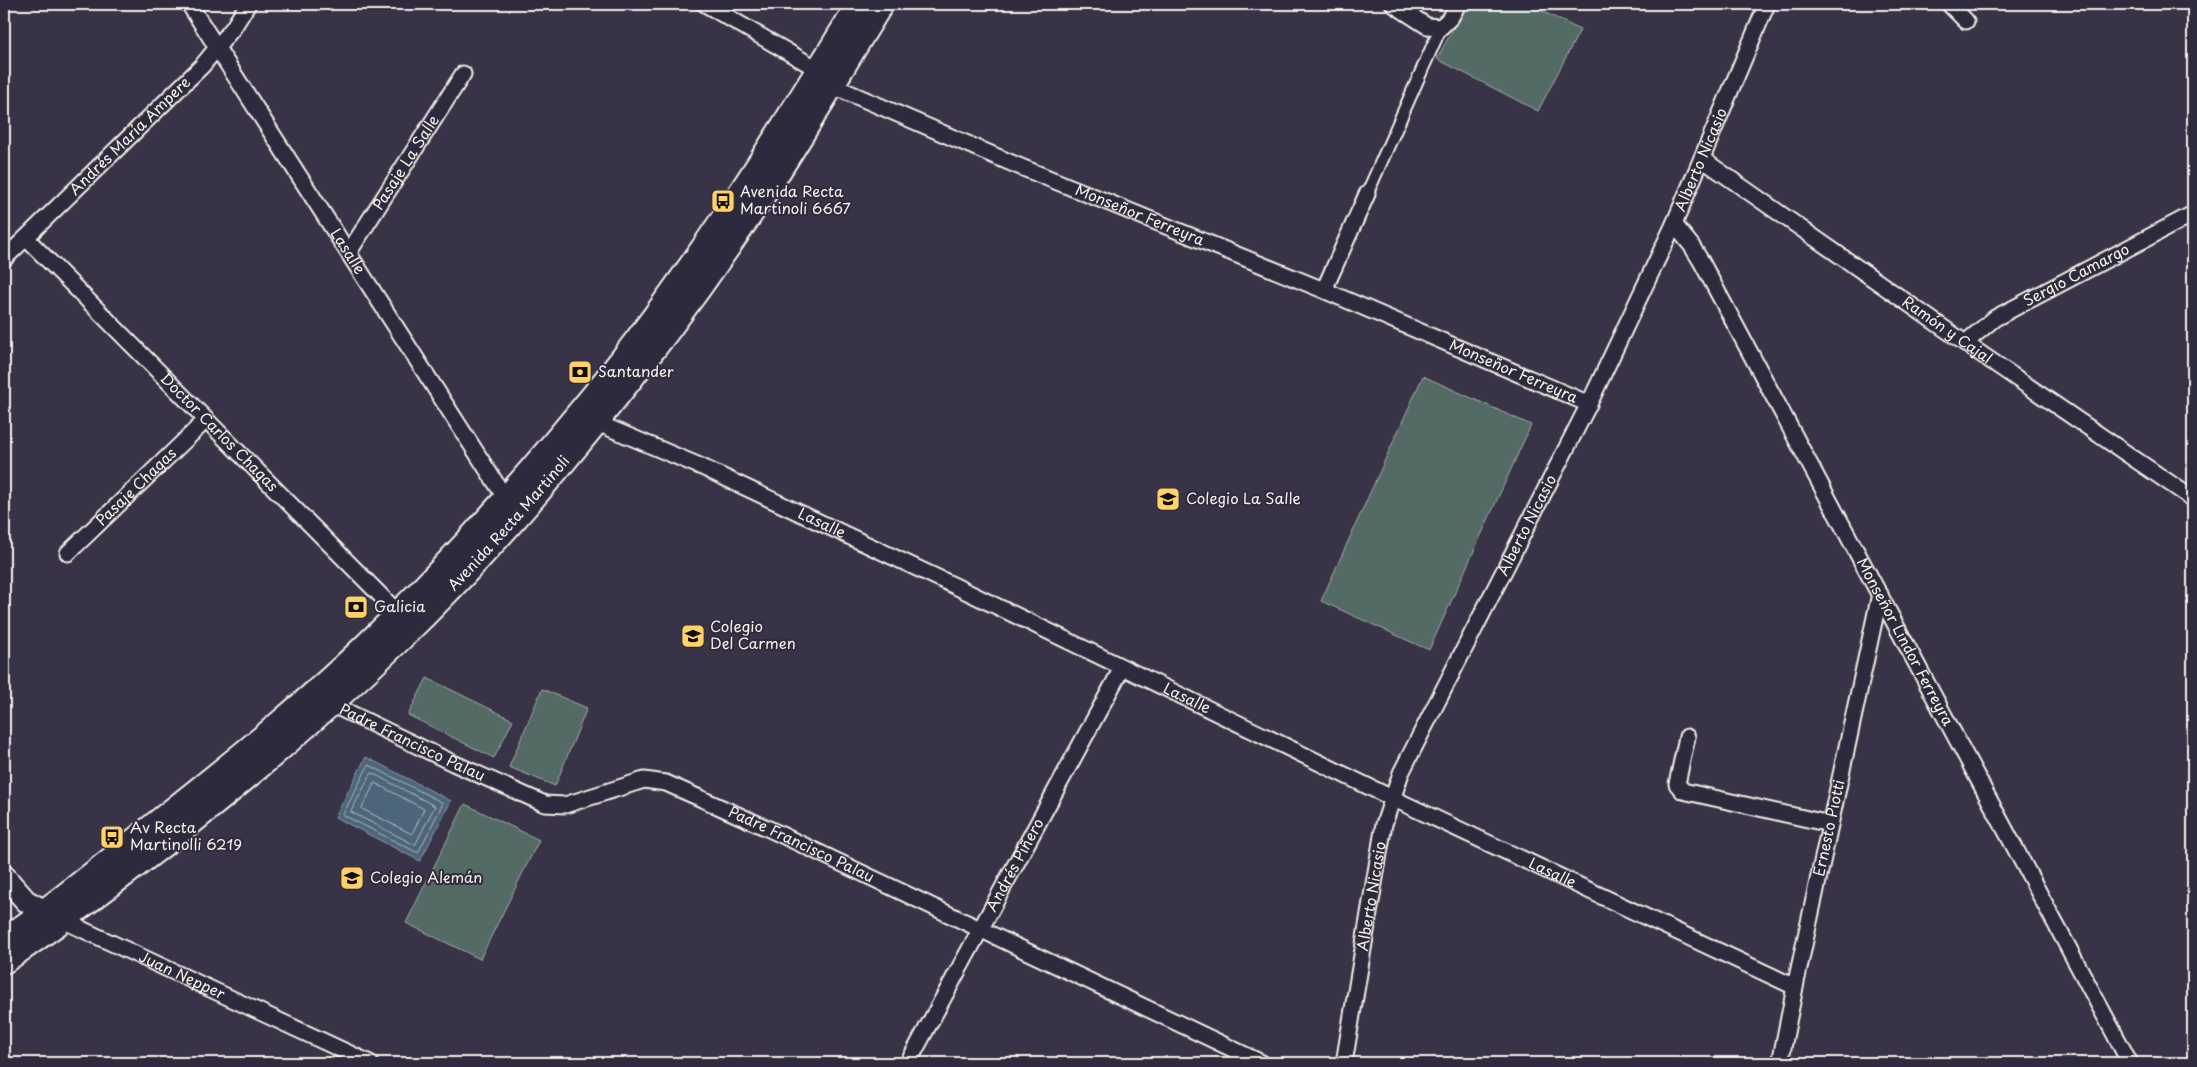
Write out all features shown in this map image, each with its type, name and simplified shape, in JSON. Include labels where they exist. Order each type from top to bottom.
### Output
[{"type":"main road","name":"Avenida Recta Martinoli","points":[[4,940],[53,916],[200,813],[331,704],[405,620],[506,499],[587,418],[674,321],[736,235],[825,78],[859,4]]},
{"type":"main road","name":"Avenida Recta Martinoli","points":[[825,78],[881,4]]},
{"type":"main road","name":"Avenida Recta Martinoli","points":[[4,961],[53,916],[203,787],[405,620],[516,517],[587,418]]},
{"type":"main road","name":"Juan Nepper","points":[[4,876],[26,901],[53,916]]},
{"type":"street","name":"Lasalle","points":[[189,4],[506,499]]},
{"type":"street","name":"Andrés María Ampere","points":[[4,259],[218,48],[248,4]]},
{"type":"street","name":"Monseñor Ferreyra","points":[[705,4],[825,78],[1021,167],[1324,290],[1589,404]]},
{"type":"street","points":[[1392,4],[1427,26],[1441,27]]},
{"type":"street","points":[[1324,290],[1441,27],[1451,17],[1458,4]]},
{"type":"street","name":"Alberto Nicasio","points":[[1344,1063],[1384,824],[1401,773],[1589,404],[1674,224],[1767,4]]},
{"type":"street","points":[[1949,4],[1966,21]]},
{"type":"street","name":"Pasaje La Salle","points":[[349,252],[463,74]]},
{"type":"street","name":"Ramón y Cajal","points":[[1702,159],[2193,499]]},
{"type":"street","name":"Sergio Camargo","points":[[1966,343],[1995,318],[2193,214]]},
{"type":"street","name":"Monseñor Lindor Ferreyra","points":[[1674,224],[1701,261],[2130,1063]]},
{"type":"street","name":"Doctor Carlos Chagas","points":[[26,238],[405,620]]},
{"type":"street","name":"Lasalle","points":[[587,418],[702,467],[971,594],[1392,798],[1794,988]]},
{"type":"street","name":"Pasaje Chagas","points":[[68,553],[206,420]]},
{"type":"street","name":"Ernesto Piotti","points":[[1780,1063],[1794,988],[1880,594]]},
{"type":"street","name":"Andrés Piñero","points":[[908,1063],[1122,668]]},
{"type":"street","name":"Padre Francisco Palau","points":[[331,704],[453,763],[545,804],[565,805],[644,780],[666,783],[767,828],[1262,1063]]},
{"type":"street","points":[[1687,736],[1677,784],[1683,791],[1830,824]]},
{"type":"street","name":"Juan Nepper","points":[[53,916],[370,1063]]},
{"type":"green space","points":[[1466,4],[1528,4],[1580,30],[1538,111],[1437,59]]},
{"type":"green space","points":[[1423,376],[1531,425],[1429,650],[1321,601]]},
{"type":"green space","points":[[427,678],[513,720],[494,758],[408,715]]},
{"type":"green space","points":[[542,689],[587,708],[555,786],[509,767]]},
{"type":"green space","points":[[465,804],[539,840],[480,959],[406,923]]},
{"type":"water","points":[[366,757],[451,801],[420,861],[335,817]]},
{"type":"place","name":"Avenida Recta Martinoli 6667","points":[[723,201]]},
{"type":"place","name":"Santander","points":[[580,372]]},
{"type":"place","name":"Colegio La Salle","points":[[1168,499]]},
{"type":"place","name":"Galicia","points":[[356,607]]},
{"type":"place","name":"Colegio Del Carmen","points":[[693,636]]},
{"type":"place","name":"Av Recta Martinolli 6219","points":[[112,837]]},
{"type":"place","name":"Colegio Alemán","points":[[352,878]]}]
